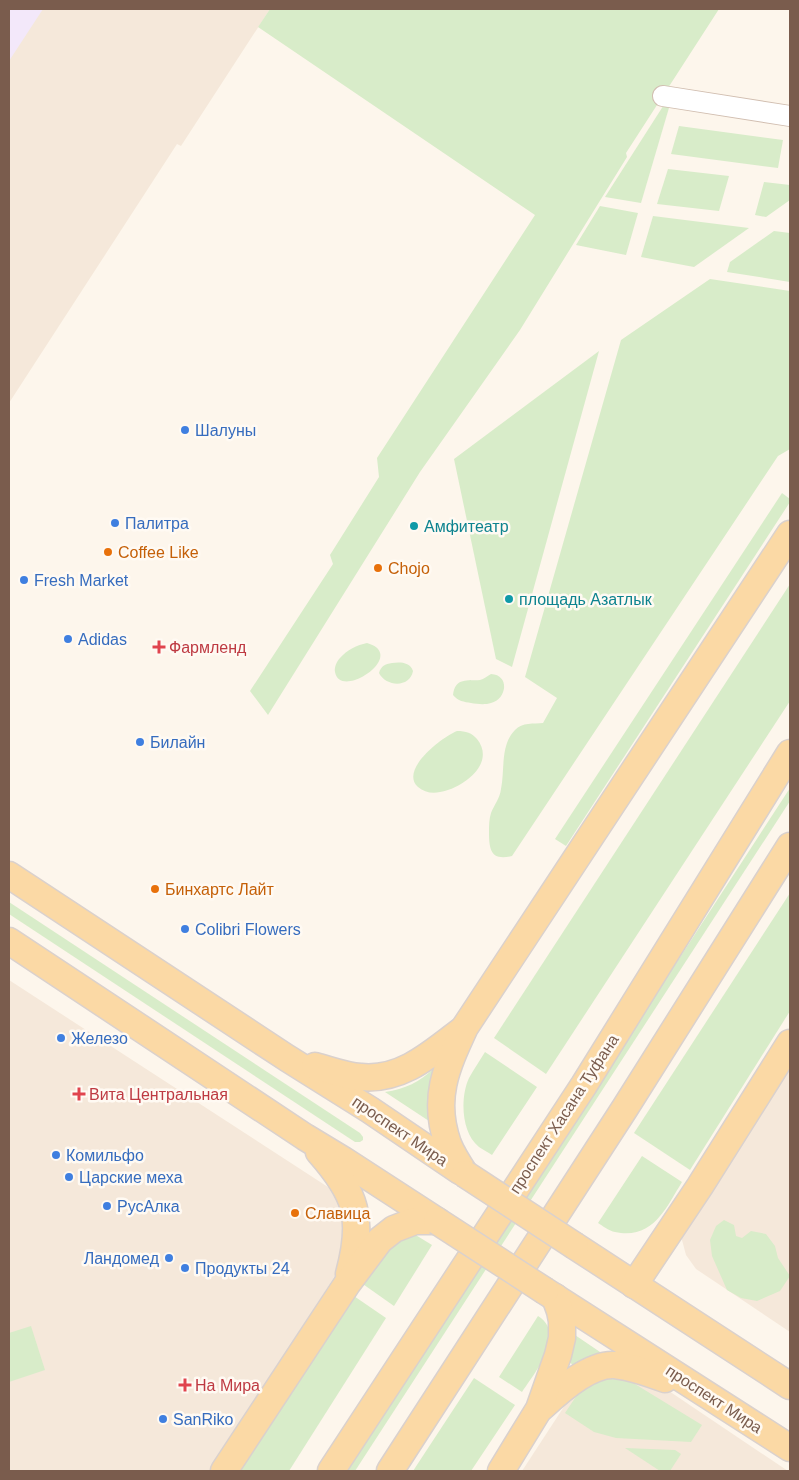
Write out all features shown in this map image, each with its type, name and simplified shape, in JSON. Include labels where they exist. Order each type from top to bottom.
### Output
[{"type":"main road","points":[[465,1174],[448,1145],[441,1120],[441,1099],[444,1075],[465,1028],[781,555],[790,534]]},
{"type":"main road","name":"проспект Хасана Туфана","points":[[331,1471],[584,1085],[790,753]]},
{"type":"main road","points":[[390,1471],[625,1108],[790,846]]},
{"type":"main road","name":"проспект Мира","points":[[9,875],[790,1386]]},
{"type":"main road","name":"проспект Мира","points":[[9,942],[305,1137],[790,1448]]},
{"type":"main road","points":[[287,1058],[360,1077],[385,1076],[420,1063],[465,1028]]},
{"type":"main road","points":[[634,1285],[790,1043]]},
{"type":"main road","points":[[305,1137],[334,1169],[353,1203],[357,1237],[347,1284]]},
{"type":"main road","points":[[224,1471],[347,1284],[380,1240],[394,1229],[415,1221],[436,1220]]},
{"type":"main road","points":[[501,1471],[539,1409],[558,1355],[562,1338],[560,1311],[550,1294]]},
{"type":"main road","points":[[539,1409],[566,1385],[589,1372],[614,1365],[639,1370],[700,1391]]},
{"type":"street","points":[[663,96],[790,116]]},
{"type":"shaded area","points":[[9,9],[270,9],[181,146],[177,144],[9,403]]},
{"type":"shaded area","points":[[9,9],[43,9],[9,61]]},
{"type":"shaded area","points":[[9,980],[331,1189],[344,1214],[347,1242],[338,1271],[210,1471],[9,1471]]},
{"type":"shaded area","points":[[790,1053],[790,1332],[696,1269],[686,1255],[682,1240],[683,1224]]},
{"type":"shaded area","points":[[604,1369],[660,1385],[788,1471],[522,1471],[567,1402]]},
{"type":"green space","points":[[270,9],[719,9],[626,153],[627,157],[520,330],[420,472],[268,715],[250,691],[333,564],[330,555],[379,477],[377,458],[535,215],[258,27]]},
{"type":"green space","points":[[667,100],[671,101],[641,203],[605,197]]},
{"type":"green space","points":[[679,126],[783,140],[778,168],[671,154]]},
{"type":"green space","points":[[668,169],[729,176],[719,211],[657,204]]},
{"type":"green space","points":[[764,182],[790,185],[790,200],[766,217],[755,215]]},
{"type":"green space","points":[[600,206],[638,213],[626,255],[576,245]]},
{"type":"green space","points":[[653,216],[749,228],[694,267],[641,257]]},
{"type":"green space","points":[[774,231],[790,233],[790,282],[727,272],[730,262]]},
{"type":"green space","points":[[710,279],[790,291],[790,449],[778,456],[512,856],[500,857],[495,855],[491,849],[489,822],[500,792],[505,750],[510,736],[518,727],[543,723],[557,698],[525,677],[621,340]]},
{"type":"green space","points":[[599,351],[512,667],[496,659],[454,459]]},
{"type":"green space","points":[[782,493],[790,499],[790,502],[566,846],[555,839]]},
{"type":"green space","points":[[790,584],[790,701],[546,1074],[494,1038]]},
{"type":"green space","points":[[367,643],[378,649],[380,657],[377,665],[369,673],[358,679],[340,680],[335,672],[339,659],[352,648]]},
{"type":"green space","points":[[387,664],[410,666],[413,671],[411,677],[398,684],[382,678],[379,673],[381,669]]},
{"type":"green space","points":[[491,674],[497,675],[504,683],[503,692],[496,701],[476,704],[461,701],[453,695],[456,685],[459,683],[467,680],[480,680]]},
{"type":"green space","points":[[457,731],[473,735],[477,739],[482,748],[483,757],[480,766],[466,781],[448,790],[434,793],[420,789],[414,780],[414,772],[418,763],[433,747]]},
{"type":"green space","points":[[790,788],[790,801],[355,1471],[346,1471]]},
{"type":"green space","points":[[790,893],[790,1011],[690,1170],[634,1133]]},
{"type":"green space","points":[[9,902],[360,1133],[363,1140],[355,1142],[9,914]]},
{"type":"green space","points":[[485,1052],[537,1087],[492,1155],[473,1141],[466,1124],[463,1104],[469,1078]]},
{"type":"green space","points":[[434,1068],[429,1094],[429,1121],[385,1092],[412,1084]]},
{"type":"green space","points":[[642,1156],[682,1182],[664,1211],[649,1227],[628,1233],[611,1231],[598,1223]]},
{"type":"green space","points":[[724,1220],[734,1225],[736,1236],[742,1238],[751,1231],[766,1234],[775,1246],[778,1258],[790,1276],[780,1291],[757,1301],[741,1298],[727,1290],[712,1256],[710,1240],[716,1226]]},
{"type":"green space","points":[[414,1234],[432,1245],[394,1306],[360,1282],[385,1246]]},
{"type":"green space","points":[[351,1294],[386,1318],[289,1471],[236,1471]]},
{"type":"green space","points":[[538,1316],[546,1324],[550,1333],[549,1343],[540,1364],[522,1392],[499,1377]]},
{"type":"green space","points":[[31,1326],[45,1370],[9,1382],[9,1333]]},
{"type":"green space","points":[[572,1333],[603,1354],[584,1359],[574,1366],[567,1360]]},
{"type":"green space","points":[[474,1378],[515,1405],[471,1471],[413,1471]]},
{"type":"green space","points":[[600,1378],[621,1378],[630,1381],[702,1425],[691,1442],[616,1438],[594,1432],[565,1413],[579,1392]]},
{"type":"green space","points":[[625,1448],[675,1450],[681,1454],[670,1471],[660,1471]]},
{"type":"place","name":"Шалуны","points":[[185,430]]},
{"type":"place","name":"Палитра","points":[[115,523]]},
{"type":"place","name":"Амфитеатр","points":[[414,526]]},
{"type":"place","name":"Coffee Like","points":[[108,552]]},
{"type":"place","name":"Chojo","points":[[378,568]]},
{"type":"place","name":"Fresh Market","points":[[24,580]]},
{"type":"place","name":"площадь Азатлык","points":[[509,599]]},
{"type":"place","name":"Adidas","points":[[68,639]]},
{"type":"place","name":"Фармленд","points":[[159,647]]},
{"type":"place","name":"Билайн","points":[[140,742]]},
{"type":"place","name":"Бинхартс Лайт","points":[[155,889]]},
{"type":"place","name":"Colibri Flowers","points":[[185,929]]},
{"type":"place","name":"Железо","points":[[61,1038]]},
{"type":"place","name":"Вита Центральная","points":[[79,1094]]},
{"type":"place","name":"Комильфо","points":[[56,1155]]},
{"type":"place","name":"Царские меха","points":[[69,1177]]},
{"type":"place","name":"РусАлка","points":[[107,1206]]},
{"type":"place","name":"Славица","points":[[295,1213]]},
{"type":"place","name":"Ландомед","points":[[169,1258]]},
{"type":"place","name":"Продукты 24","points":[[185,1268]]},
{"type":"place","name":"На Мира","points":[[185,1385]]},
{"type":"place","name":"SanRiko","points":[[163,1419]]}]
